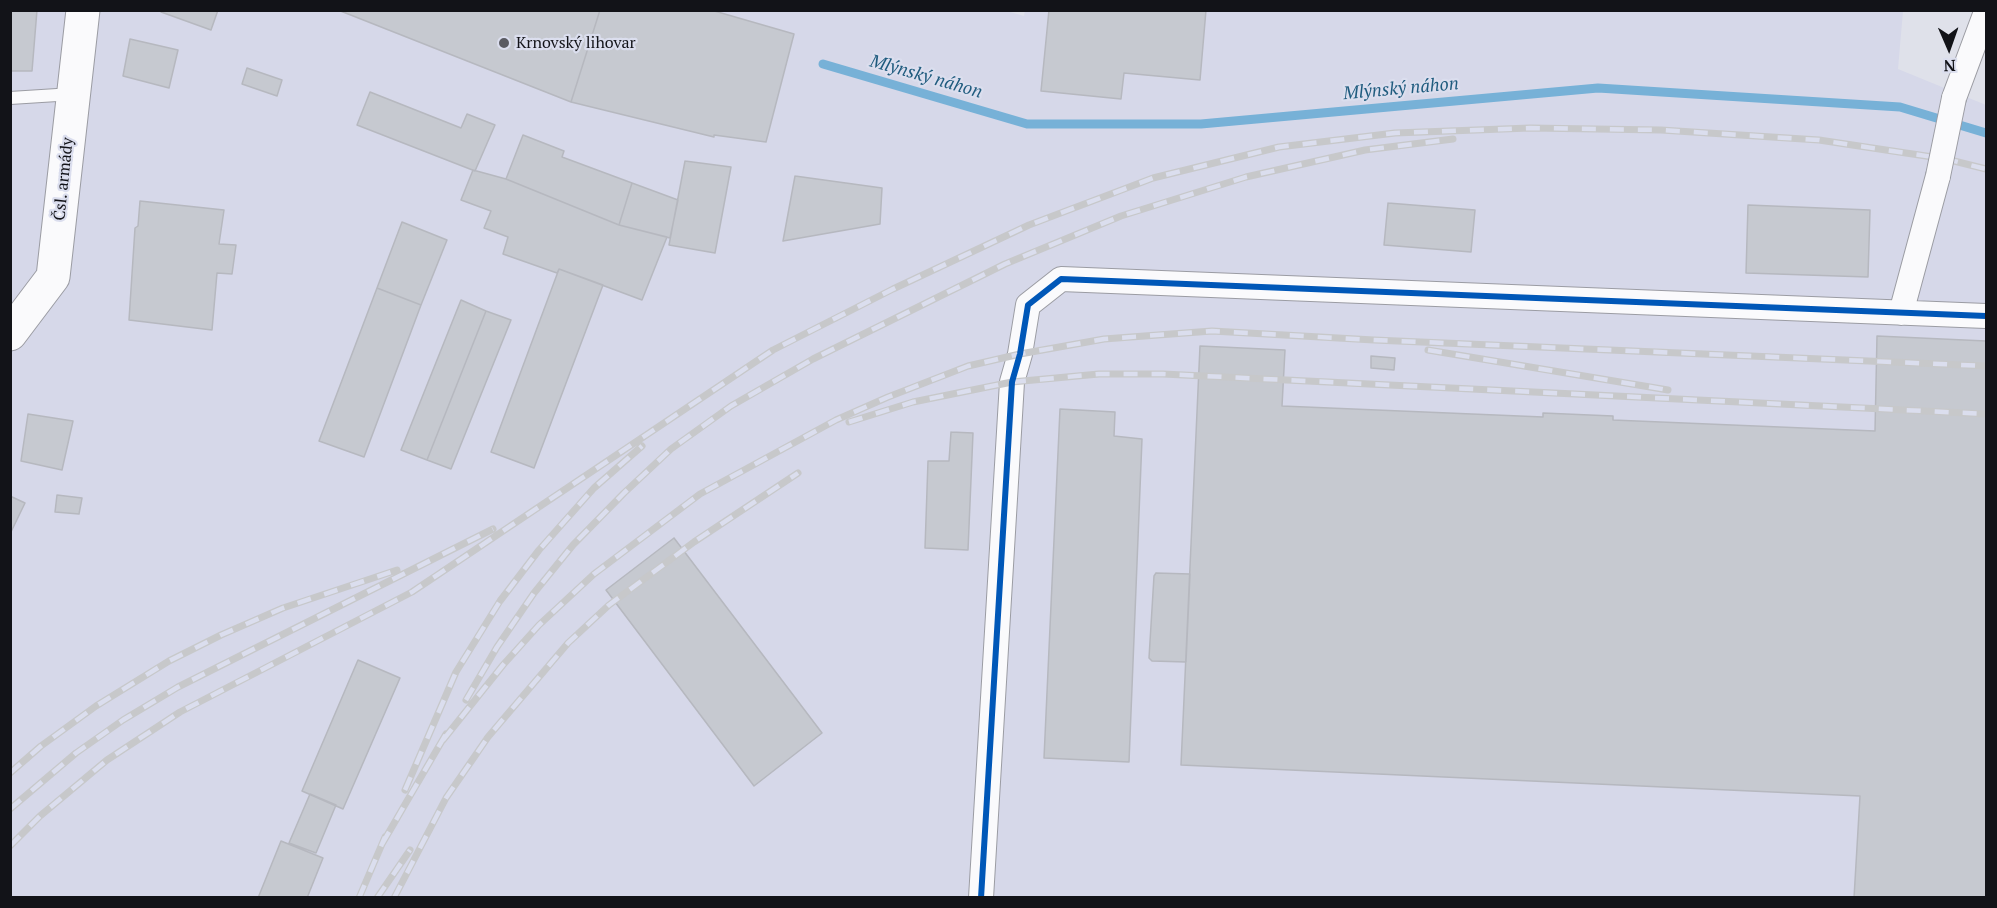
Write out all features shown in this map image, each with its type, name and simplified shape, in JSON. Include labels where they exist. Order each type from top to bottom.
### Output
[{"type":"main road","name":"Čsl. armády","points":[[10,334],[53,277],[83,10]]},
{"type":"street","points":[[1901,313],[1938,176],[1954,98],[1986,12]]},
{"type":"street","points":[[981,897],[1012,382],[1020,354],[1028,305],[1061,279],[1986,316]]},
{"type":"lane","points":[[10,98],[74,94]]},
{"type":"shaded area","points":[[1003,10],[1024,16],[1025,10],[1903,11],[1898,69],[1986,105],[1986,897],[11,897],[10,11]]},
{"type":"building","points":[[10,10],[37,10],[32,71],[10,71]]},
{"type":"building","points":[[162,10],[218,10],[211,30],[161,12]]},
{"type":"building","name":"Krnovský lihovar","points":[[338,10],[600,10],[571,102]]},
{"type":"building","points":[[600,10],[711,10],[794,34],[766,142],[714,135],[714,137],[571,102]]},
{"type":"building","points":[[1049,10],[1206,10],[1200,80],[1124,73],[1121,99],[1041,91]]},
{"type":"building","points":[[130,39],[178,50],[169,88],[123,76]]},
{"type":"building","points":[[247,68],[282,80],[277,96],[242,84]]},
{"type":"building","points":[[370,92],[461,128],[467,114],[495,125],[475,171],[357,125]]},
{"type":"building","points":[[523,135],[564,151],[562,157],[632,183],[619,225],[506,179]]},
{"type":"building","points":[[685,161],[731,167],[715,253],[669,245]]},
{"type":"building","points":[[473,170],[506,179],[619,225],[667,237],[642,300],[559,269],[557,273],[503,254],[508,237],[484,228],[491,211],[461,200]]},
{"type":"building","points":[[795,176],[882,188],[880,224],[783,241]]},
{"type":"building","points":[[632,183],[678,200],[670,238],[619,225]]},
{"type":"building","points":[[140,201],[224,210],[219,244],[236,245],[232,274],[217,273],[212,330],[129,320],[135,228],[138,226]]},
{"type":"building","points":[[1388,203],[1475,210],[1471,252],[1384,245]]},
{"type":"building","points":[[1748,205],[1870,210],[1868,277],[1746,273]]},
{"type":"building","points":[[402,222],[447,240],[421,305],[377,288]]},
{"type":"building","points":[[559,269],[603,285],[534,468],[491,452]]},
{"type":"building","points":[[377,288],[421,305],[364,457],[319,441]]},
{"type":"building","points":[[461,300],[486,311],[427,460],[401,450]]},
{"type":"building","points":[[486,311],[511,320],[451,469],[427,460]]},
{"type":"building","points":[[1877,336],[1986,341],[1986,898],[1854,898],[1860,796],[1181,765],[1200,346],[1285,350],[1282,406],[1543,417],[1543,413],[1613,416],[1613,420],[1875,431]]},
{"type":"building","points":[[1371,356],[1395,358],[1394,370],[1371,368]]},
{"type":"building","points":[[1060,409],[1115,412],[1114,436],[1142,439],[1129,762],[1044,758]]},
{"type":"building","points":[[28,414],[73,421],[62,470],[21,461]]},
{"type":"building","points":[[951,432],[973,433],[968,550],[925,548],[928,461],[949,461]]},
{"type":"building","points":[[57,495],[82,498],[79,514],[55,512]]},
{"type":"building","points":[[10,496],[25,503],[10,534]]},
{"type":"building","points":[[674,538],[822,733],[754,786],[606,590]]},
{"type":"building","points":[[1156,573],[1190,574],[1186,662],[1152,661],[1149,658]]},
{"type":"building","points":[[358,660],[400,678],[343,809],[302,791]]},
{"type":"building","points":[[310,794],[336,805],[316,853],[289,843]]},
{"type":"building","points":[[281,841],[323,858],[307,898],[258,898]]},
{"type":"waterway","name":"Mlýnský náhon","points":[[823,64],[1027,124],[1201,124],[1598,88],[1900,107],[1986,133]]},
{"type":"railway","points":[[10,846],[40,816],[107,760],[180,712],[412,592],[773,350],[893,289],[1029,225],[1153,178],[1279,147],[1395,133],[1530,128],[1661,130],[1819,140],[1946,159],[1986,169]]},
{"type":"railway","points":[[466,700],[497,647],[534,593],[573,545],[624,493],[671,449],[731,406],[813,359],[1005,264],[1121,216],[1246,177],[1365,150],[1453,139]]},
{"type":"railway","points":[[443,740],[503,665],[539,625],[594,574],[700,494],[836,420],[968,366],[1104,339],[1212,331],[1986,366]]},
{"type":"railway","points":[[1428,350],[1668,390]]},
{"type":"railway","points":[[849,422],[913,402],[1012,382],[1099,374],[1163,374],[1986,414]]},
{"type":"railway","points":[[405,790],[456,672],[500,601],[539,550],[594,488],[642,446]]},
{"type":"railway","points":[[394,898],[446,798],[488,737],[568,643],[609,605],[694,542],[798,473]]},
{"type":"railway","points":[[10,809],[76,753],[123,720],[178,687],[493,529]]},
{"type":"railway","points":[[10,773],[41,746],[96,706],[169,661],[283,608],[397,570]]},
{"type":"railway","points":[[382,844],[446,734]]},
{"type":"railway","points":[[359,898],[385,837]]},
{"type":"railway","points":[[377,898],[410,850]]},
{"type":"cycle path","points":[[981,898],[1012,382],[1020,354],[1028,305],[1061,279],[1986,316]]},
{"type":"place","name":"Krnovský lihovar","points":[[504,43]]}]
